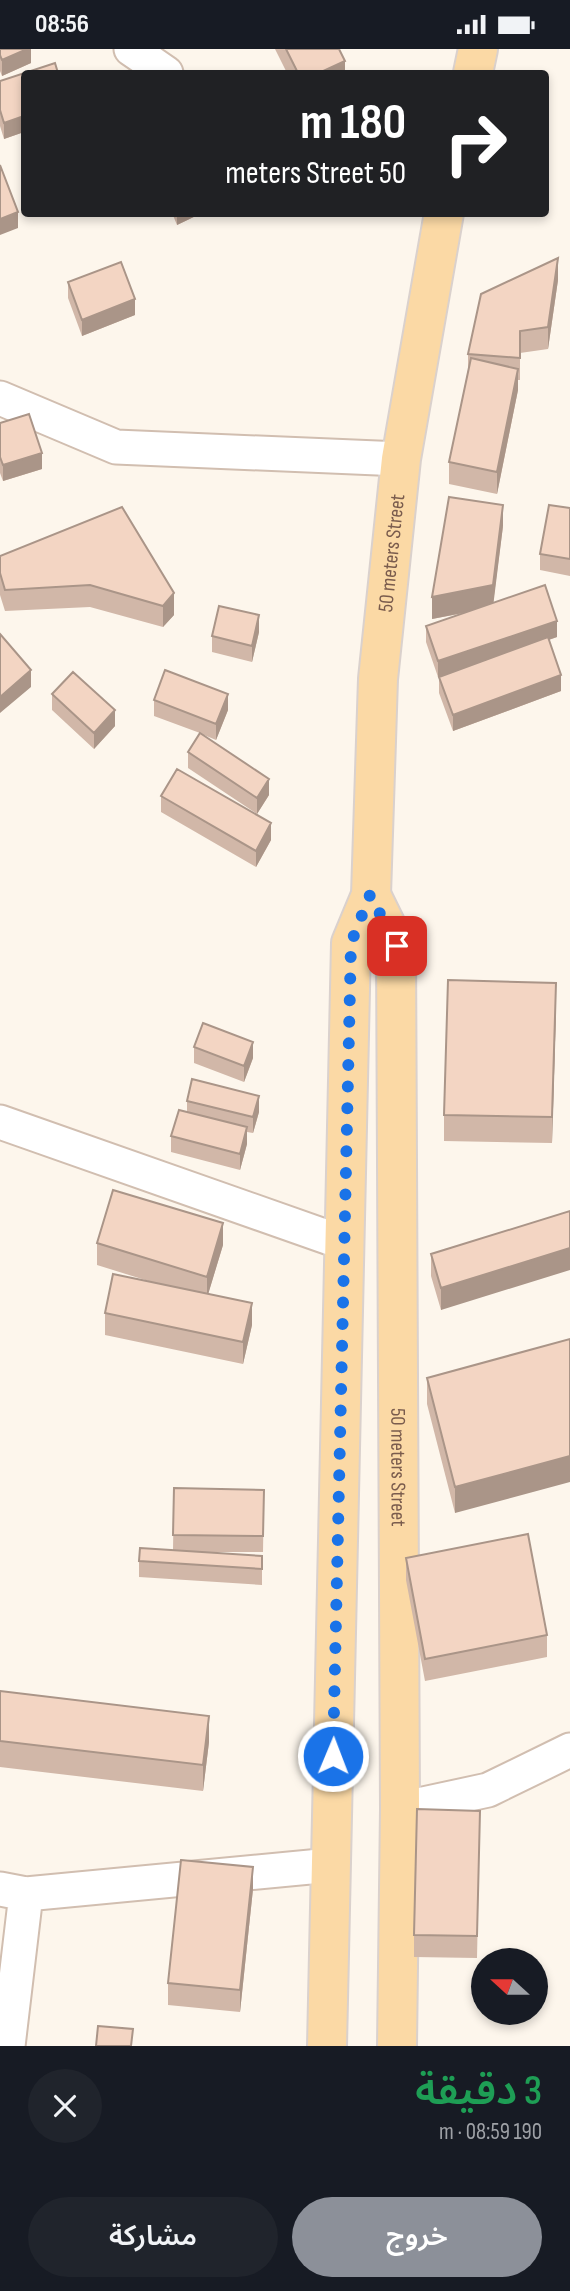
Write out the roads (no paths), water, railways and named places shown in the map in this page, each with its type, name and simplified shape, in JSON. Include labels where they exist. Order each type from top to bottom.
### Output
[{"type":"main road","points":[[474,70],[478,49]]},
{"type":"main road","name":"50 meters Street","points":[[327,2046],[351,943],[370,895],[378,679],[401,459],[441,217]]},
{"type":"main road","name":"50 meters Street","points":[[370,895],[397,946],[400,1809],[397,2046]]},
{"type":"street","points":[[131,49],[162,70]]},
{"type":"street","points":[[0,398],[116,447],[401,459]]},
{"type":"street","points":[[0,1122],[344,1243]]},
{"type":"street","points":[[400,1809],[488,1790],[570,1750]]},
{"type":"street","points":[[8,2046],[13,1891],[331,1865]]}]
